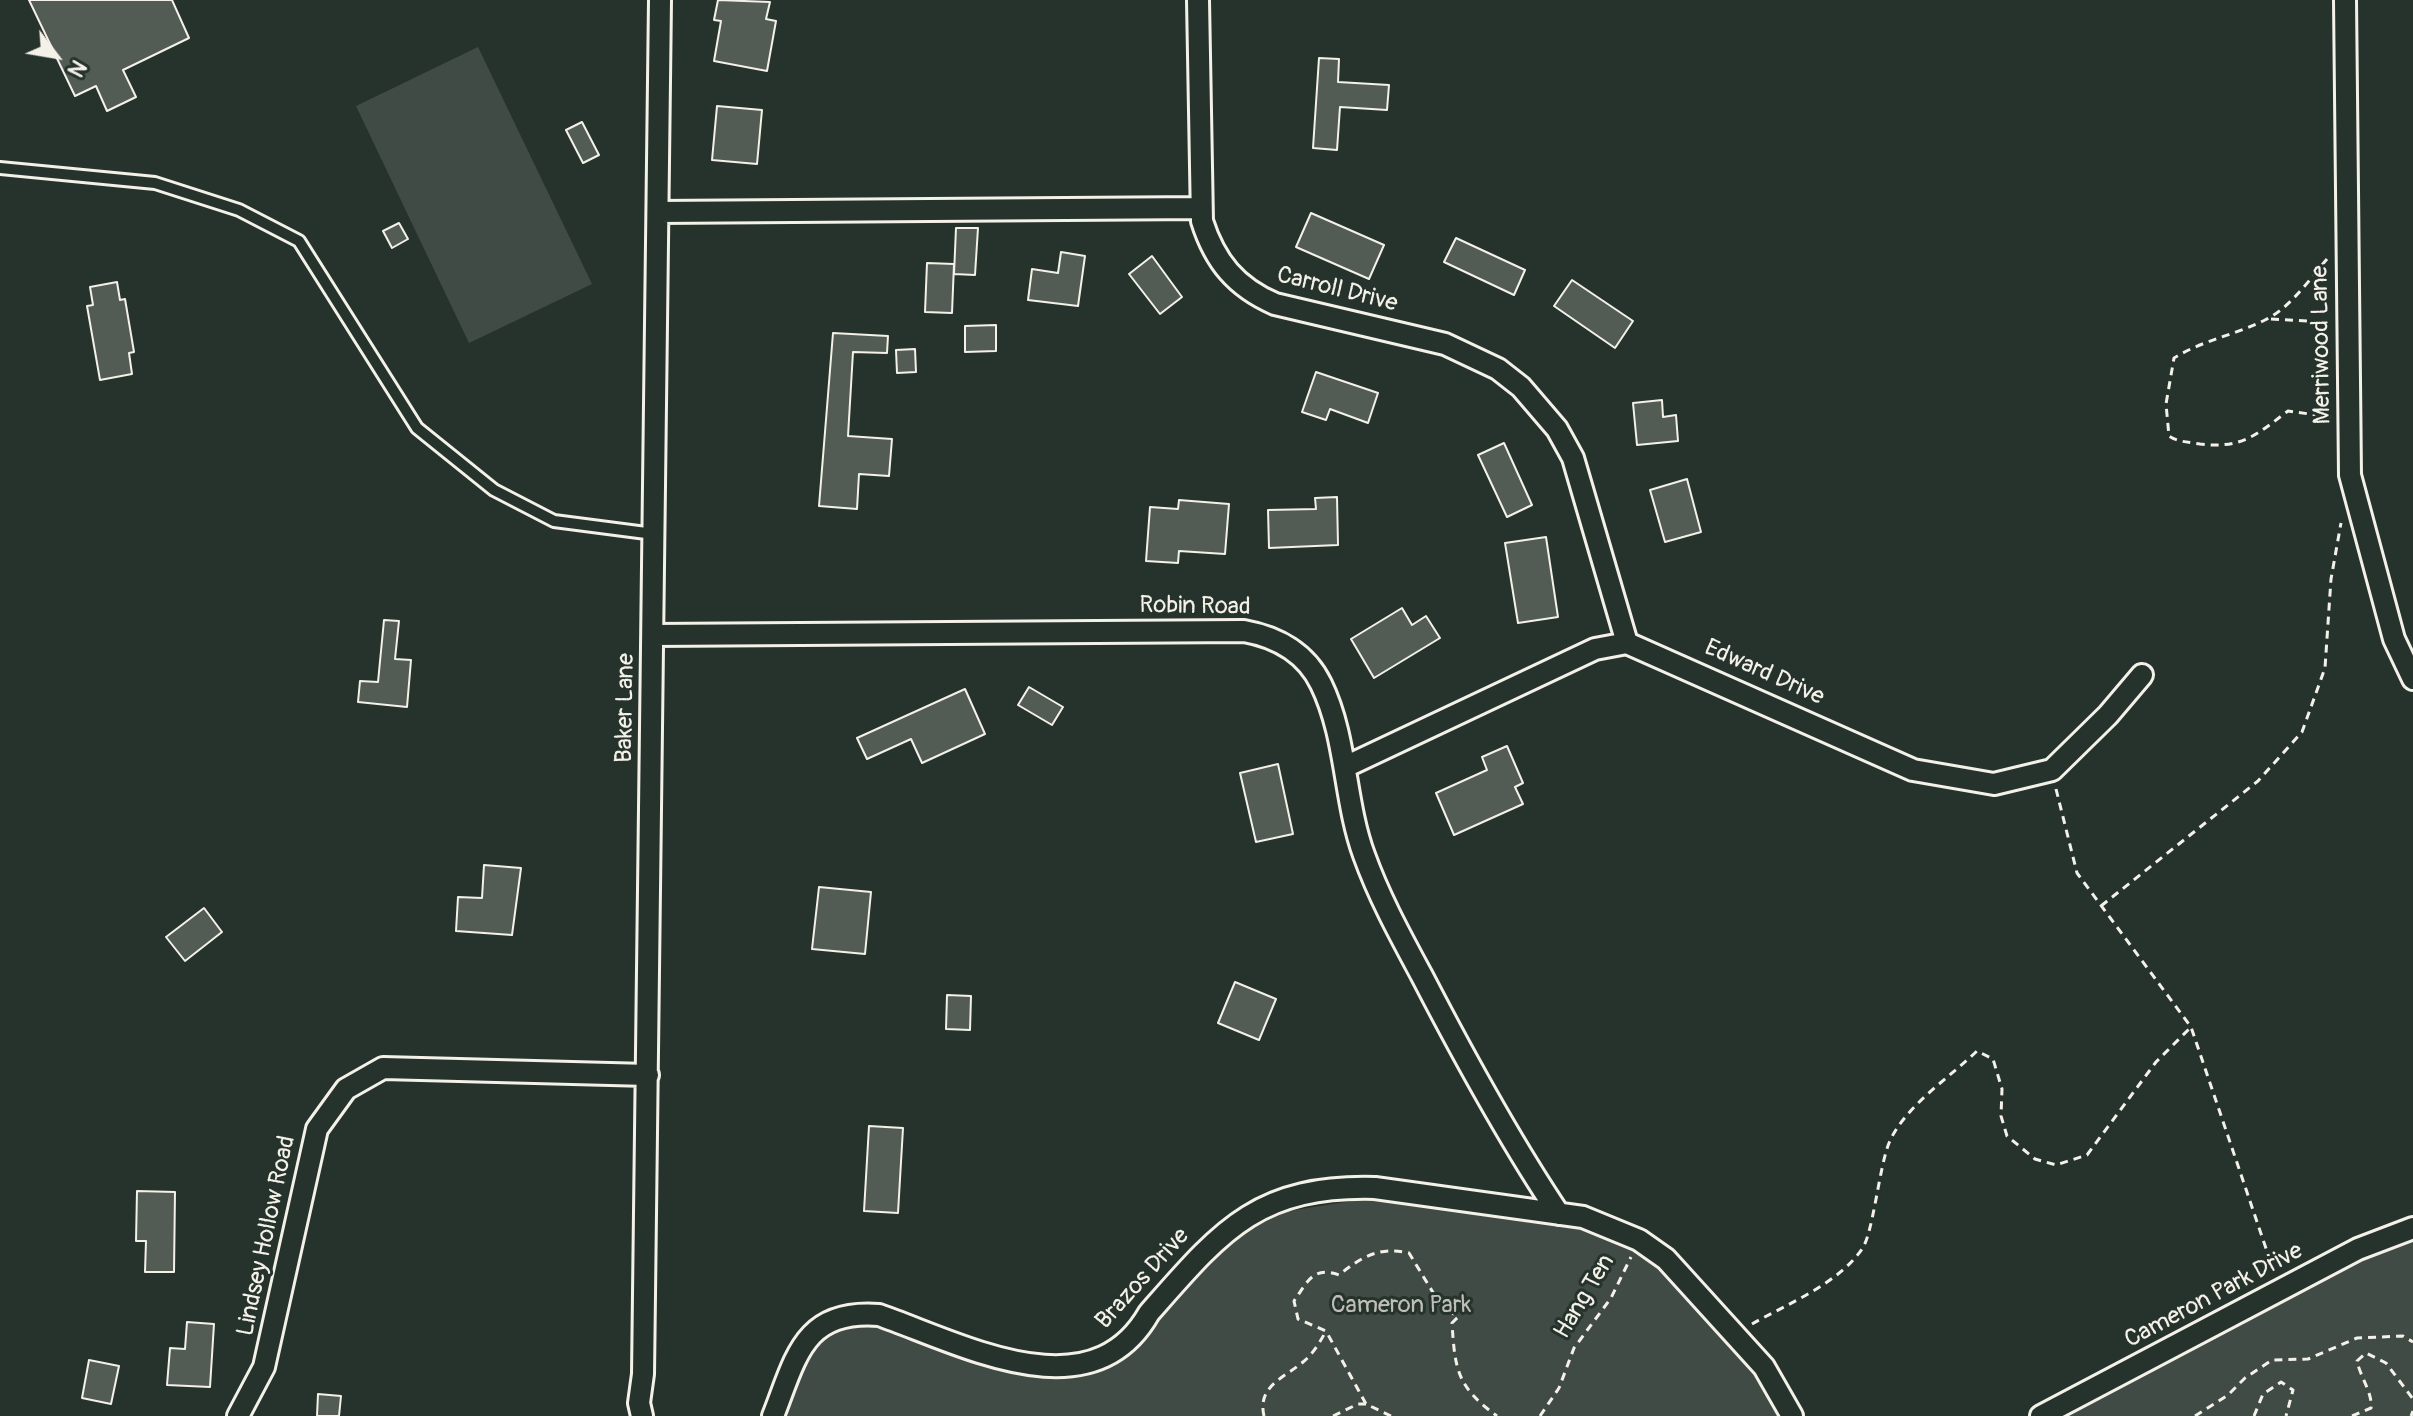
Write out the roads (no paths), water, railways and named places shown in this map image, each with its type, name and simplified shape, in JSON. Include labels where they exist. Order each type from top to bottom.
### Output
[{"type":"street","name":"Baker Lane","points":[[642,1416],[639,1403],[643,1374],[648,1075],[660,0]]},
{"type":"street","name":"Carroll Drive","points":[[1198,0],[1201,208],[1210,245],[1223,267],[1256,296],[1275,304],[1445,344],[1472,354],[1521,387],[1557,429],[1573,458],[1627,643]]},
{"type":"street","name":"Merriwood Lane","points":[[2345,0],[2350,475],[2394,639],[2413,679]]},
{"type":"street","points":[[658,212],[1201,208]]},
{"type":"street","name":"Robin Road","points":[[653,635],[1244,631],[1262,634],[1299,655],[1317,676],[1328,702],[1362,851],[1374,884],[1449,1029],[1527,1167],[1559,1214]]},
{"type":"street","points":[[1345,767],[1595,649],[1627,643]]},
{"type":"street","name":"Edward Drive","points":[[1627,643],[1913,770],[1994,784],[2052,770],[2108,715],[2142,675]]},
{"type":"street","name":"Lindsey Hollow Road","points":[[238,1416],[264,1367],[317,1129],[346,1089],[383,1068],[648,1075]]},
{"type":"street","name":"Brazos Drive","points":[[773,1416],[798,1349],[808,1336],[832,1320],[859,1314],[879,1315],[1026,1365],[1066,1367],[1100,1359],[1121,1347],[1141,1327],[1149,1313],[1225,1230],[1273,1202],[1295,1195],[1342,1187],[1375,1188],[1559,1214]]},
{"type":"street","points":[[1559,1214],[1609,1225],[1639,1240],[1666,1259],[1764,1367],[1792,1416]]},
{"type":"street","name":"Cameron Park Drive","points":[[2041,1416],[2358,1249],[2413,1228]]},
{"type":"lane","points":[[0,168],[155,183],[239,210],[299,241],[417,428],[494,490],[554,521],[654,534]]},
{"type":"park label","name":"Cameron Park","points":[[1401,1306]]}]
